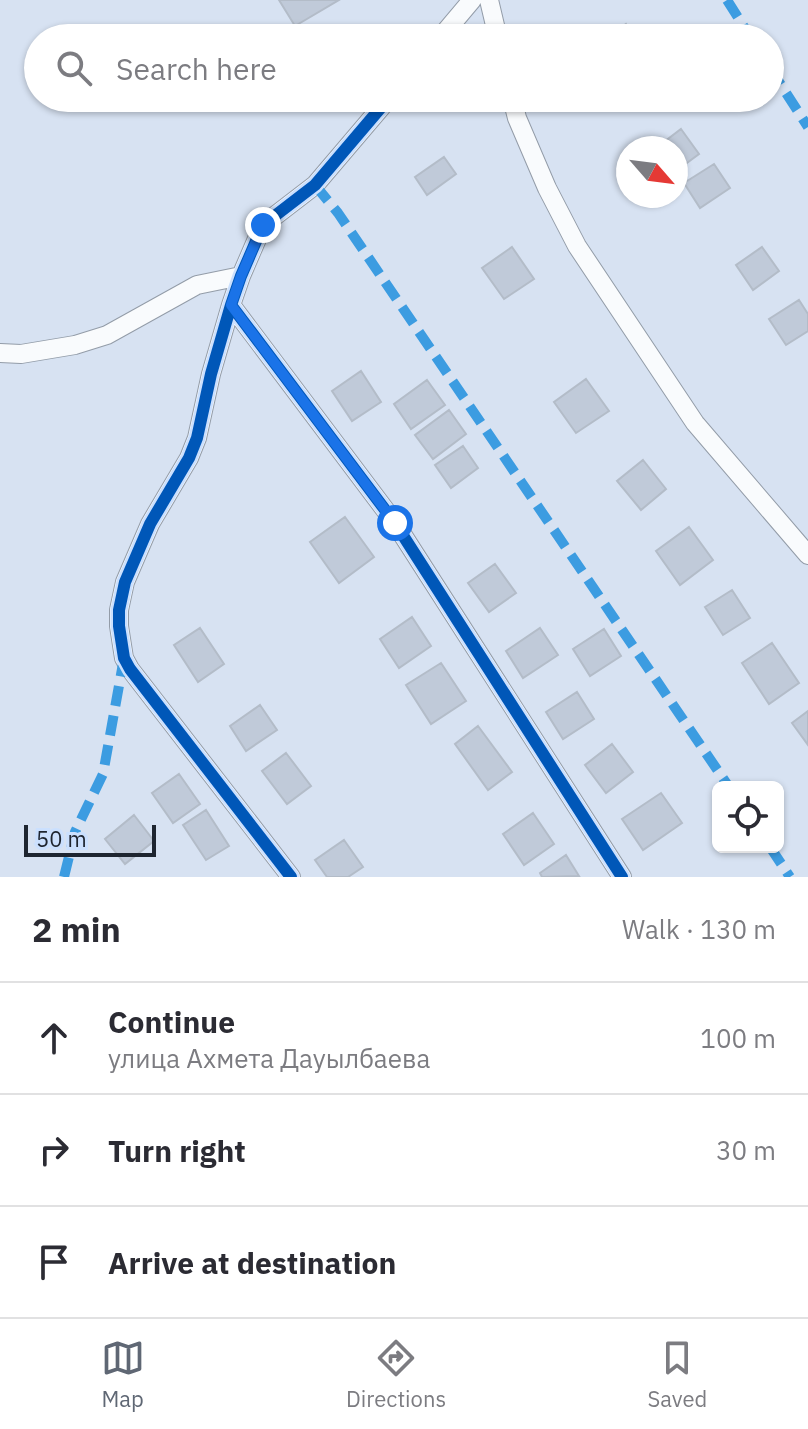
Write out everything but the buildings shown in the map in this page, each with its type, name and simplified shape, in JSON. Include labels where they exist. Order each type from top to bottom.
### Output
[{"type":"street","points":[[452,24],[472,0]]},
{"type":"street","points":[[489,0],[495,24]]},
{"type":"street","points":[[291,877],[124,658],[119,610],[125,582],[150,524],[189,458],[197,438],[231,305],[263,225],[315,185],[377,112]]},
{"type":"street","points":[[516,112],[547,188],[593,270],[695,423],[808,555]]},
{"type":"street","points":[[0,353],[21,354],[86,342],[107,335],[197,285],[241,276]]},
{"type":"street","points":[[231,305],[395,523],[622,877]]},
{"type":"marked path","points":[[727,0],[742,24]]},
{"type":"marked path","points":[[784,90],[808,127]]},
{"type":"marked path","points":[[315,185],[338,213],[725,781]]},
{"type":"marked path","points":[[64,877],[75,832],[103,774],[124,658]]},
{"type":"marked path","points":[[774,853],[790,877]]},
{"type":"cycle path","points":[[291,877],[130,669],[124,658],[119,610],[125,582],[150,524],[189,458],[197,438],[231,305],[263,225],[315,185],[377,112]]},
{"type":"cycle path","points":[[231,305],[395,523],[622,877]]},
{"type":"route","points":[[263,225],[231,305],[395,523]]}]
